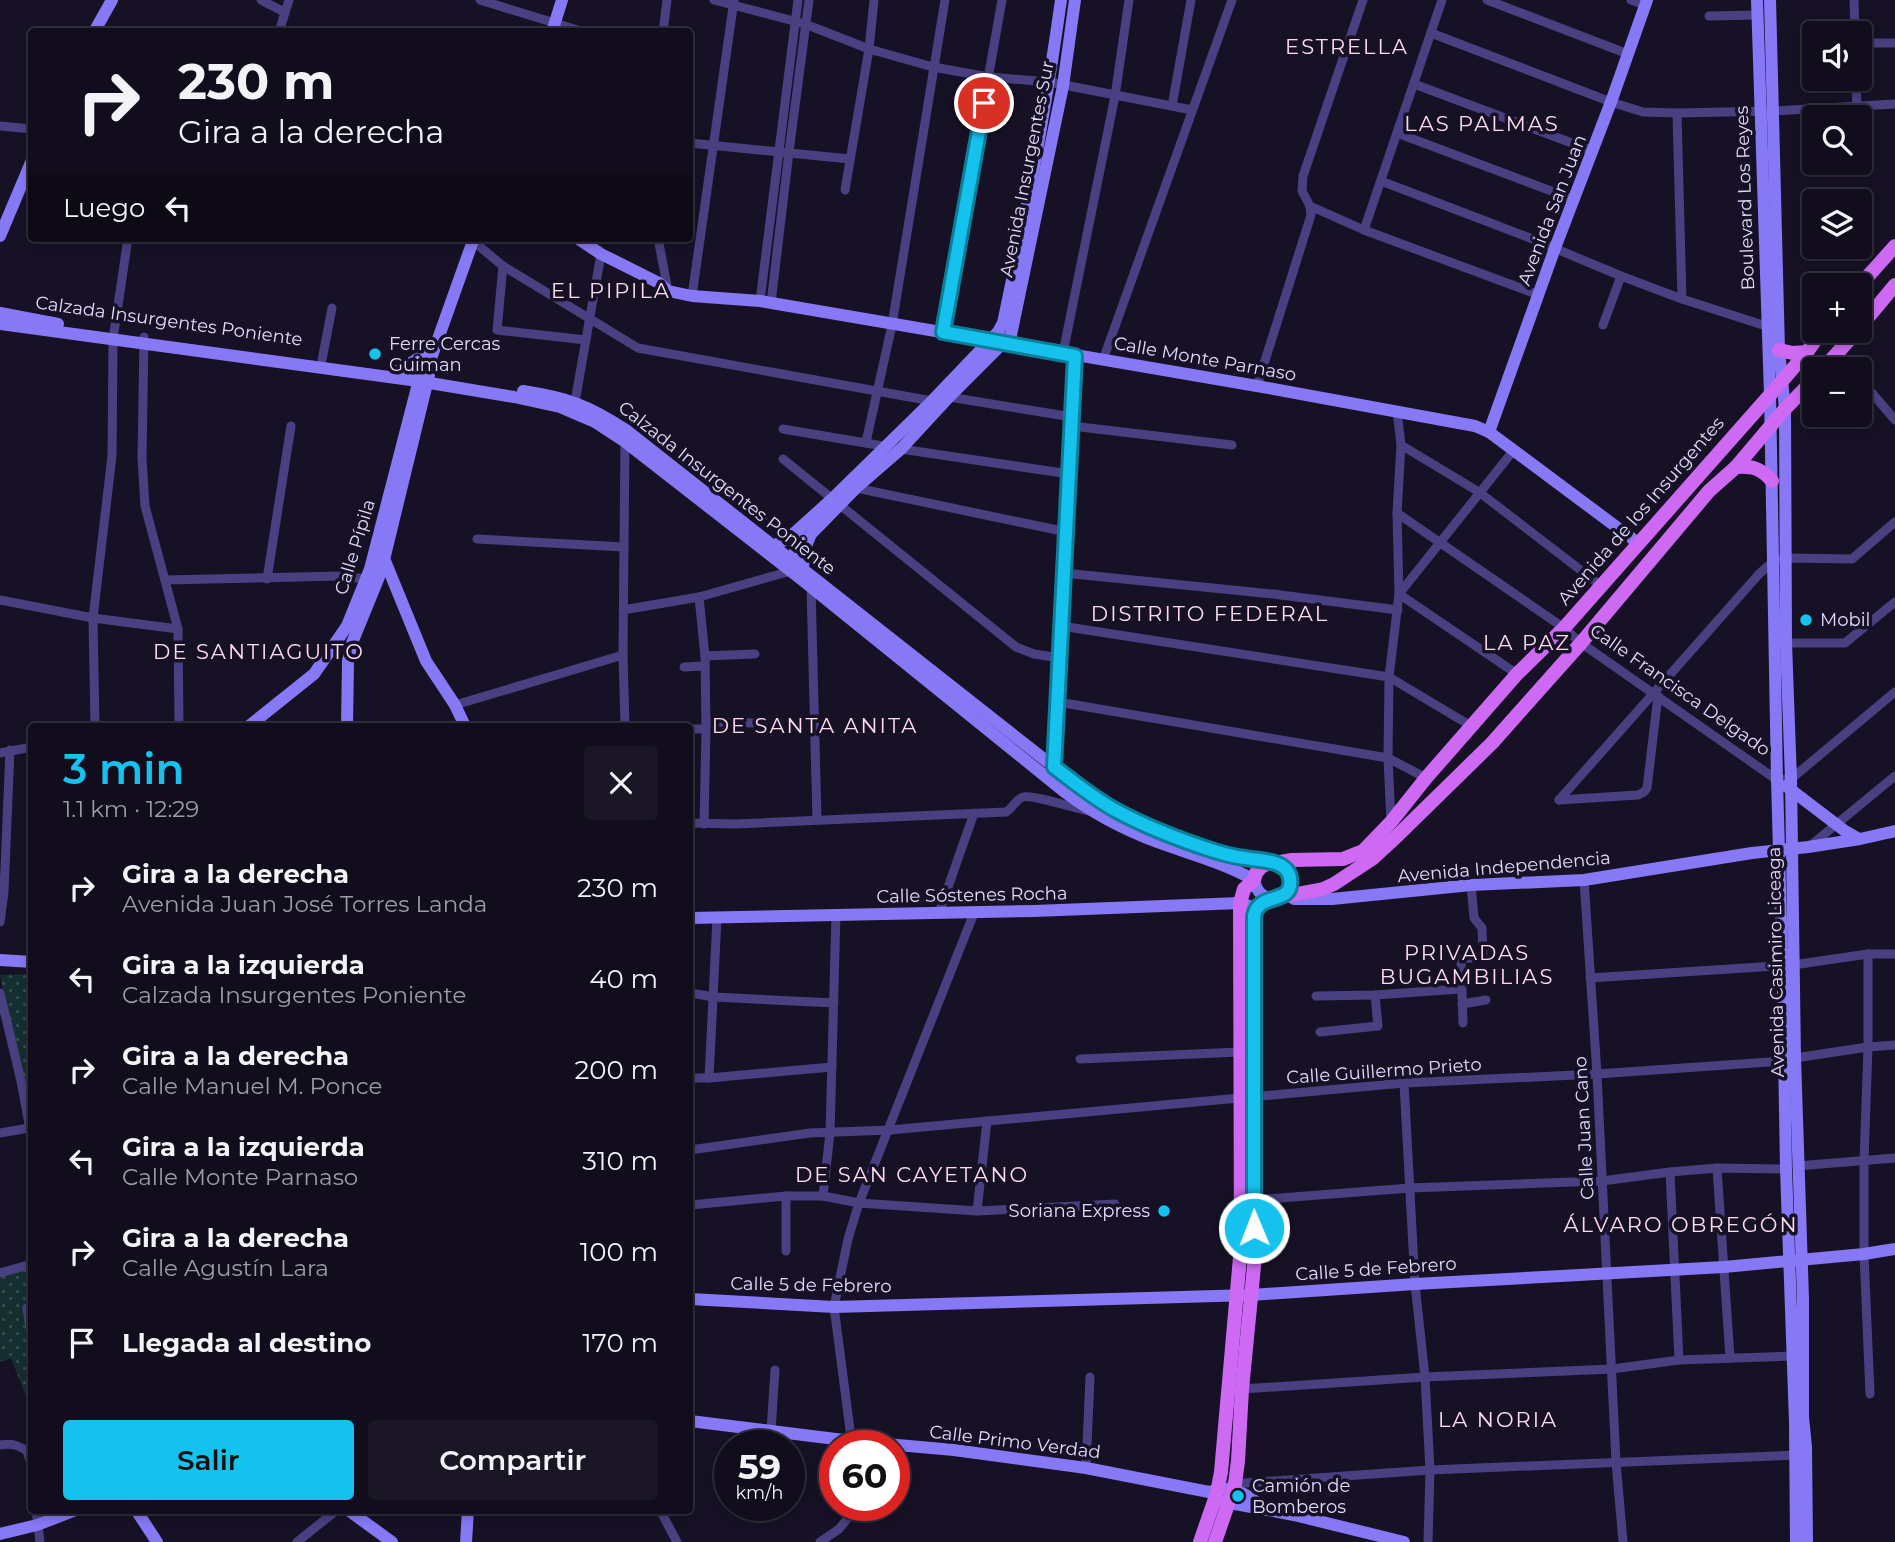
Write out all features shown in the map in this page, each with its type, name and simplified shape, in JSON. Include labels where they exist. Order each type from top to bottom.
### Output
[{"type":"main road","points":[[1871,273],[1895,246]]},
{"type":"main road","points":[[1872,313],[1895,285]]},
{"type":"main road","name":"Avenida de los Insurgentes","points":[[1274,863],[1343,859],[1358,854],[1391,822],[1517,674],[1564,628],[1770,396],[1813,343]]},
{"type":"main road","points":[[1835,357],[1847,343]]},
{"type":"main road","points":[[1779,350],[1807,352]]},
{"type":"main road","points":[[1200,1542],[1218,1493],[1234,1487],[1238,1461],[1244,1294],[1241,1246],[1241,1113],[1247,1097],[1255,908],[1266,900],[1323,889],[1372,859],[1493,743],[1709,491],[1735,467],[1802,391]]},
{"type":"main road","points":[[1735,467],[1756,467],[1765,472],[1772,481]]},
{"type":"main road","points":[[1215,1542],[1218,1493],[1244,1294],[1255,1256],[1247,1097],[1240,1052],[1240,903],[1244,889],[1254,880],[1261,867],[1274,863]]},
{"type":"street","points":[[96,28],[112,0]]},
{"type":"street","points":[[261,0],[285,12]]},
{"type":"street","points":[[280,28],[289,0]]},
{"type":"street","points":[[480,0],[554,27],[562,0]]},
{"type":"street","points":[[664,28],[667,0]]},
{"type":"street","points":[[715,0],[805,24],[869,49],[933,67],[989,77],[1056,84],[1192,110]]},
{"type":"street","points":[[766,302],[798,0]]},
{"type":"street","points":[[784,152],[809,0]]},
{"type":"street","points":[[845,190],[869,49],[874,0]]},
{"type":"street","points":[[866,442],[892,325],[945,0]]},
{"type":"street","points":[[943,332],[1002,0]]},
{"type":"street","points":[[800,573],[811,534],[836,502],[884,447],[998,332],[1003,323],[1056,84],[1061,0]]},
{"type":"street","name":"Avenida Insurgentes Sur","points":[[1005,343],[1014,325],[1056,84],[1075,0]]},
{"type":"street","points":[[1054,767],[1072,421],[1069,355],[1115,96],[1129,0]]},
{"type":"street","points":[[1172,106],[1191,0]]},
{"type":"street","points":[[1103,359],[1232,0]]},
{"type":"street","points":[[1257,386],[1311,215],[1310,206],[1302,191],[1303,176],[1363,0]]},
{"type":"street","points":[[1364,230],[1442,0]]},
{"type":"street","points":[[1487,0],[1628,54]]},
{"type":"street","points":[[1631,0],[1646,3]]},
{"type":"street","name":"Boulevard Los Reyes","points":[[1757,0],[1766,111],[1771,258],[1781,382]]},
{"type":"street","name":"Boulevard Los Reyes","points":[[1766,111],[1770,0]]},
{"type":"street","points":[[1854,0],[1855,21]]},
{"type":"street","points":[[692,296],[734,3]]},
{"type":"street","name":"Avenida San Juan","points":[[1489,432],[1646,3]]},
{"type":"street","points":[[1709,16],[1757,15]]},
{"type":"street","points":[[1431,33],[1611,103],[1643,112],[1802,109]]},
{"type":"street","points":[[1872,43],[1895,43]]},
{"type":"street","points":[[1414,84],[1593,151]]},
{"type":"street","points":[[1872,105],[1895,104]]},
{"type":"street","points":[[1677,113],[1682,299]]},
{"type":"street","points":[[0,126],[28,129]]},
{"type":"street","points":[[1397,133],[1575,200]]},
{"type":"street","points":[[693,143],[850,159]]},
{"type":"street","points":[[0,236],[28,170]]},
{"type":"street","points":[[1381,181],[1682,299],[1766,326]]},
{"type":"street","points":[[1310,206],[1364,230],[1539,295]]},
{"type":"street","points":[[95,723],[93,618],[111,456],[113,337],[127,242]]},
{"type":"street","name":"Calle Pípila","points":[[253,723],[314,674],[347,626],[366,579],[425,376],[472,242]]},
{"type":"street","points":[[476,242],[503,266],[638,348],[932,401]]},
{"type":"street","name":"Calle Monte Parnaso","points":[[584,242],[601,254],[659,283],[668,291],[692,296],[766,302],[1475,426],[1489,432],[1638,542]]},
{"type":"street","points":[[659,242],[668,291]]},
{"type":"street","points":[[575,402],[601,254]]},
{"type":"street","name":"Boulevard Los Reyes","points":[[1770,396],[1766,326],[1771,258]]},
{"type":"street","points":[[503,266],[497,330],[586,340]]},
{"type":"street","points":[[1603,325],[1621,276]]},
{"type":"street","points":[[322,360],[332,308]]},
{"type":"street","name":"Calzada Insurgentes Poniente","points":[[0,313],[113,337]]},
{"type":"street","name":"Calzada Insurgentes Poniente","points":[[0,324],[425,376]]},
{"type":"street","points":[[144,341],[142,457],[145,506],[178,629],[178,723]]},
{"type":"street","name":"Calzada Insurgentes Poniente","points":[[144,341],[322,360],[371,371],[399,370],[514,394],[560,407],[625,435],[774,546],[800,573],[1091,812],[1150,833],[1237,870],[1254,880]]},
{"type":"street","points":[[399,370],[424,354],[437,341]]},
{"type":"street","points":[[774,546],[856,488],[901,449],[949,397],[1005,343]]},
{"type":"street","points":[[1839,353],[1842,357]]},
{"type":"street","name":"Calle Pípila","points":[[347,723],[348,662],[352,643],[377,584],[425,376]]},
{"type":"street","name":"Avenida Casimiro Liceaga","points":[[1781,382],[1785,409],[1777,780],[1785,850],[1791,1168],[1806,1447],[1807,1542]]},
{"type":"street","points":[[1872,392],[1895,418]]},
{"type":"street","name":"Calzada Insurgentes Poniente","points":[[514,394],[555,396],[600,412],[625,435],[800,573],[1054,767],[1150,833],[1230,856],[1274,863]]},
{"type":"street","name":"Avenida Casimiro Liceaga","points":[[1770,396],[1772,481],[1786,643],[1791,784],[1785,850]]},
{"type":"street","points":[[949,397],[1072,421],[1232,445]]},
{"type":"street","points":[[1391,822],[1388,758],[1389,677],[1399,594],[1401,445],[1398,411]]},
{"type":"street","points":[[267,579],[291,426]]},
{"type":"street","points":[[783,429],[1069,474]]},
{"type":"street","points":[[625,435],[625,723]]},
{"type":"street","points":[[1401,445],[1479,492],[1600,585]]},
{"type":"street","points":[[1399,594],[1513,451]]},
{"type":"street","points":[[783,458],[1016,647],[1034,654],[1060,658]]},
{"type":"street","points":[[856,488],[1067,531]]},
{"type":"street","name":"Calle Francisca Delgado","points":[[1398,513],[1777,780],[1791,784],[1837,825]]},
{"type":"street","points":[[1656,695],[1647,788],[1644,792],[1638,795],[1559,800],[1656,695],[1759,574],[1780,559],[1853,559],[1895,522]]},
{"type":"street","points":[[800,528],[800,573],[817,820]]},
{"type":"street","points":[[477,539],[624,547]]},
{"type":"street","points":[[377,543],[426,661],[464,723]]},
{"type":"street","points":[[623,610],[699,597],[800,573]]},
{"type":"street","points":[[1064,573],[1273,594],[1398,610]]},
{"type":"street","points":[[165,580],[341,576],[366,579]]},
{"type":"street","points":[[1399,594],[1517,674]]},
{"type":"street","points":[[699,597],[705,661],[704,824]]},
{"type":"street","points":[[0,600],[93,618],[178,629]]},
{"type":"street","points":[[1786,643],[1845,643],[1895,602]]},
{"type":"street","points":[[1061,626],[1389,677],[1471,726]]},
{"type":"street","points":[[326,657],[334,653],[341,654],[348,662]]},
{"type":"street","points":[[684,667],[705,661],[755,654]]},
{"type":"street","points":[[455,705],[623,655]]},
{"type":"street","points":[[1791,784],[1895,692]]},
{"type":"street","points":[[1058,702],[1388,758],[1426,778]]},
{"type":"street","points":[[693,728],[755,723]]},
{"type":"street","points":[[0,922],[4,892],[5,752],[28,748]]},
{"type":"street","points":[[1808,847],[1895,776]]},
{"type":"street","points":[[693,823],[1009,811],[1018,799],[1029,796],[1091,812]]},
{"type":"street","points":[[939,913],[974,813]]},
{"type":"street","points":[[1837,825],[1860,839]]},
{"type":"street","name":"Avenida Independencia","points":[[1279,897],[1342,898],[1471,886],[1584,880],[1860,839],[1895,831]]},
{"type":"street","points":[[1254,880],[1260,894],[1267,898],[1279,897],[1289,889],[1288,872],[1274,863]]},
{"type":"street","name":"Calle Juan Cano","points":[[1584,880],[1608,1273],[1616,1462],[1623,1542]]},
{"type":"street","points":[[1463,1023],[1461,959],[1483,957],[1482,928],[1474,918],[1471,886]]},
{"type":"street","name":"Calle Sóstenes Rocha","points":[[693,918],[1111,909],[1240,903],[1255,908]]},
{"type":"street","points":[[850,1430],[834,1307],[848,1239],[859,1203],[974,912]]},
{"type":"street","points":[[823,1196],[830,1133],[836,914]]},
{"type":"street","points":[[709,1078],[717,918]]},
{"type":"street","points":[[1868,954],[1864,1254],[1870,1394]]},
{"type":"street","points":[[1590,978],[1787,965],[1868,954],[1895,954]]},
{"type":"street","points":[[0,960],[28,962]]},
{"type":"street","points":[[1316,996],[1461,989]]},
{"type":"street","points":[[0,993],[28,1121]]},
{"type":"street","points":[[693,994],[834,1003]]},
{"type":"street","points":[[1320,1032],[1378,1026],[1375,995]]},
{"type":"street","points":[[1462,1004],[1486,1000]]},
{"type":"street","name":"Calle Guillermo Prieto","points":[[693,1150],[810,1133],[890,1130],[1404,1083],[1597,1074],[1790,1060],[1895,1045]]},
{"type":"street","points":[[1080,1059],[1240,1052]]},
{"type":"street","points":[[693,1078],[832,1067]]},
{"type":"street","points":[[1404,1083],[1415,1284],[1425,1377],[1430,1470],[1428,1542]]},
{"type":"street","points":[[976,1211],[987,1121]]},
{"type":"street","points":[[0,1133],[28,1133]]},
{"type":"street","points":[[1254,1200],[1410,1188],[1602,1181],[1717,1168],[1791,1168],[1895,1158]]},
{"type":"street","points":[[1717,1168],[1730,1358]]},
{"type":"street","points":[[1670,1172],[1679,1360]]},
{"type":"street","points":[[693,1205],[786,1196],[823,1196],[859,1203],[976,1211],[1115,1204]]},
{"type":"street","points":[[786,1196],[786,1251]]},
{"type":"street","name":"Calle 5 de Febrero","points":[[693,1299],[834,1307],[1244,1294],[1724,1267],[1895,1249]]},
{"type":"street","name":"Avenida Casimiro Liceaga","points":[[1795,1261],[1792,1356],[1796,1542]]},
{"type":"street","points":[[0,1273],[28,1265]]},
{"type":"street","points":[[1242,1389],[1425,1377],[1612,1369],[1679,1360],[1792,1356]]},
{"type":"street","points":[[771,1430],[775,1370]]},
{"type":"street","points":[[1086,1468],[1090,1377]]},
{"type":"street","name":"Calle Primo Verdad","points":[[693,1421],[763,1430]]},
{"type":"street","points":[[0,1445],[10,1443],[28,1449]]},
{"type":"street","name":"Calle Primo Verdad","points":[[910,1447],[954,1450],[1086,1468],[1218,1493],[1265,1509],[1404,1542]]},
{"type":"street","points":[[1234,1487],[1430,1470],[1796,1455]]},
{"type":"street","points":[[1234,1487],[1265,1509]]},
{"type":"street","points":[[36,1514],[40,1542]]},
{"type":"street","points":[[0,1534],[37,1525],[66,1514]]},
{"type":"street","points":[[139,1514],[157,1542]]},
{"type":"street","points":[[298,1542],[332,1514]]},
{"type":"street","points":[[354,1514],[392,1542]]},
{"type":"street","points":[[466,1542],[468,1514]]},
{"type":"street","points":[[662,1514],[673,1541]]},
{"type":"street","points":[[820,1542],[846,1521]]},
{"type":"green space","points":[[28,974],[28,1111],[0,975]]},
{"type":"green space","points":[[28,1266],[28,1408],[11,1358],[0,1362],[0,1273]]},
{"type":"place","name":"Ferre Cercas Guiman","points":[[375,354]]},
{"type":"place","name":"Mobil","points":[[1806,620]]},
{"type":"place","name":"Soriana Express","points":[[1164,1211]]},
{"type":"place","name":"Camión de Bomberos","points":[[1238,1496]]},
{"type":"district","name":"ESTRELLA","points":[[1347,47]]},
{"type":"district","name":"LAS PALMAS","points":[[1482,124]]},
{"type":"district","name":"EL PIPILA","points":[[611,291]]},
{"type":"district","name":"DISTRITO FEDERAL","points":[[1210,614]]},
{"type":"district","name":"LA PAZ","points":[[1527,643]]},
{"type":"district","name":"DE SANTIAGUITO","points":[[259,652]]},
{"type":"district","name":"DE SANTA ANITA","points":[[815,726]]},
{"type":"district","name":"PRIVADAS BUGAMBILIAS","points":[[1467,965]]},
{"type":"district","name":"DE SAN CAYETANO","points":[[912,1175]]},
{"type":"district","name":"ÁLVARO OBREGÓN","points":[[1681,1225]]},
{"type":"district","name":"LA NORIA","points":[[1498,1420]]},
{"type":"route","points":[[984,103],[943,332],[1075,356],[1054,767],[1114,809],[1152,828],[1230,856],[1268,861],[1282,866],[1288,872],[1289,889],[1283,896],[1260,903],[1255,908],[1254,916],[1254,1228]]}]
